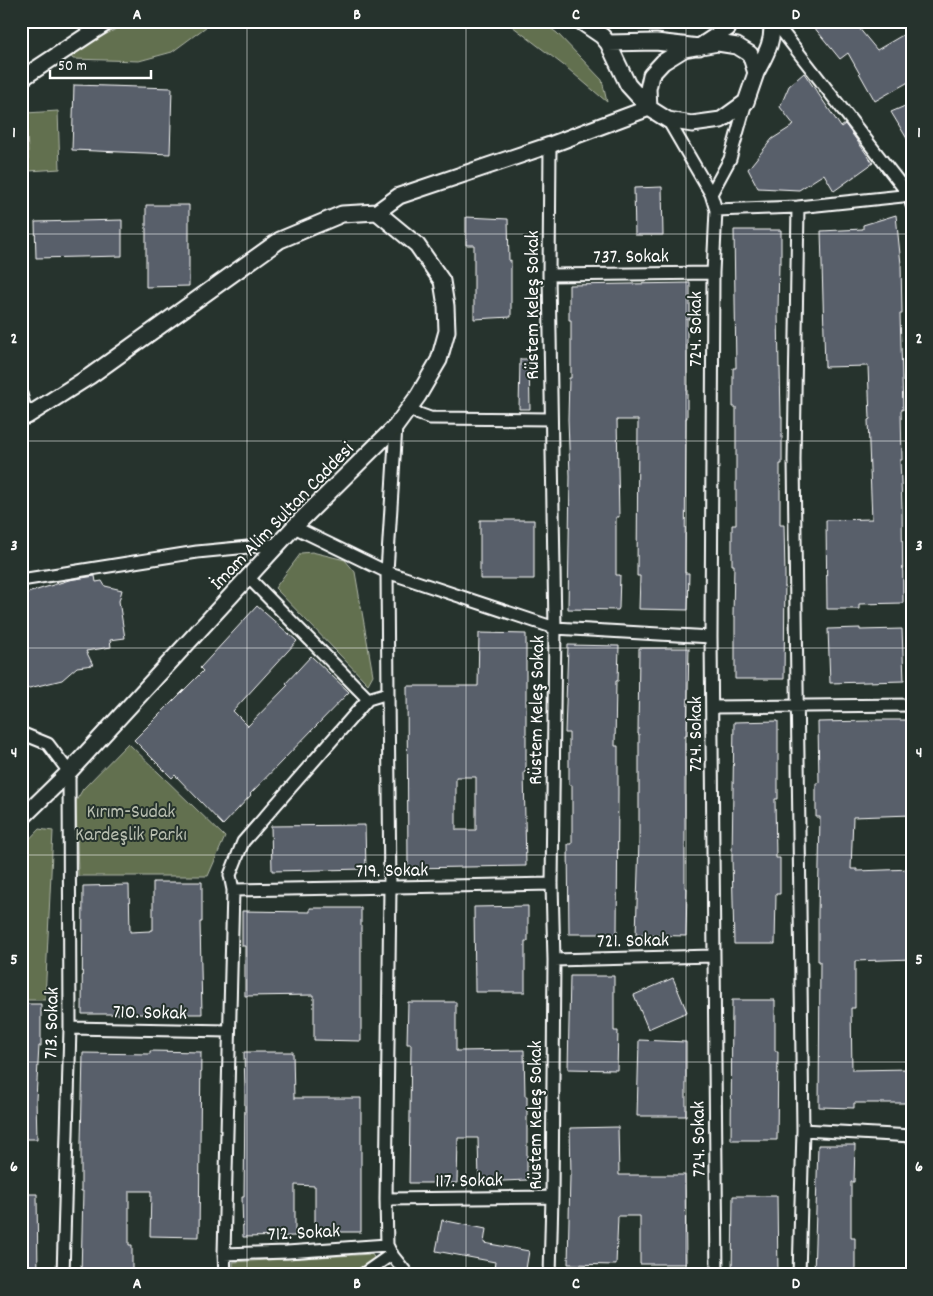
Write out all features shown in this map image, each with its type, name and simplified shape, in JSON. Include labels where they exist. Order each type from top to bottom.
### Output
[{"type":"street","points":[[21,78],[109,21]]},
{"type":"street","points":[[580,21],[604,33],[699,47],[728,28],[730,21]]},
{"type":"street","points":[[711,194],[730,159],[746,102],[768,49],[772,21]]},
{"type":"street","points":[[772,21],[911,198]]},
{"type":"street","points":[[604,33],[628,85],[649,108],[668,120],[692,124],[721,120],[746,102]]},
{"type":"street","points":[[649,108],[648,89],[651,75],[663,62],[684,49],[718,44],[737,46],[750,54],[756,74]]},
{"type":"street","points":[[21,394],[24,417],[90,376],[280,240],[342,214],[378,212],[399,196],[550,145],[649,108]]},
{"type":"street","name":"724. Sokak","points":[[668,120],[711,194],[716,210],[713,273],[711,636],[717,1275]]},
{"type":"street","name":"Rüstem Keleş Sokak","points":[[550,145],[549,275],[554,628],[552,884],[554,960],[550,1275]]},
{"type":"street","points":[[716,210],[798,207],[911,198]]},
{"type":"street","points":[[798,207],[794,460],[803,1130],[799,1275]]},
{"type":"street","name":"İmam Alim Sultan Caddesi","points":[[21,819],[69,772],[294,526],[396,426],[410,408],[439,360],[447,331],[446,306],[442,282],[417,245],[378,212]]},
{"type":"street","name":"737. Sokak","points":[[549,275],[713,273]]},
{"type":"street","points":[[410,408],[430,418],[551,419]]},
{"type":"street","points":[[396,426],[387,572],[390,888],[386,1199],[390,1250],[408,1275]]},
{"type":"street","points":[[294,526],[387,572],[554,628],[711,636]]},
{"type":"street","points":[[21,580],[197,552],[279,544]]},
{"type":"street","points":[[248,576],[368,700]]},
{"type":"street","points":[[225,1275],[233,890],[230,875],[244,842],[368,700],[388,693]]},
{"type":"street","points":[[712,707],[912,705]]},
{"type":"street","points":[[21,733],[48,744],[69,772]]},
{"type":"street","name":"713. Sokak","points":[[62,1275],[70,1028],[69,772]]},
{"type":"street","name":"719. Sokak","points":[[233,890],[552,884]]},
{"type":"street","name":"721. Sokak","points":[[554,960],[713,956]]},
{"type":"street","name":"710. Sokak","points":[[70,1028],[229,1031]]},
{"type":"street","points":[[803,1130],[912,1136]]},
{"type":"street","name":"117. Sokak","points":[[386,1199],[552,1197]]},
{"type":"street","points":[[362,1275],[390,1250]]},
{"type":"street","name":"712. Sokak","points":[[224,1254],[390,1250]]},
{"type":"green space","points":[[131,21],[214,21],[172,52],[139,61],[73,59],[69,54]]},
{"type":"green space","points":[[501,21],[541,21],[557,33],[602,80],[607,102],[567,68],[512,26]]},
{"type":"green space","points":[[58,111],[60,169],[29,171],[26,113]]},
{"type":"green space","points":[[312,552],[345,560],[355,572],[373,675],[368,684],[275,588],[301,553]]},
{"type":"green space","name":"Kırım-Sudak Kardeşlik Parkı","points":[[128,743],[225,837],[208,876],[78,876],[76,801],[83,789]]},
{"type":"green space","points":[[39,829],[53,831],[45,1000],[21,1000],[21,848]]},
{"type":"green space","points":[[372,1254],[376,1261],[355,1275],[234,1275],[233,1262]]},
{"type":"building","points":[[809,21],[853,21],[877,50],[908,32],[912,38],[912,80],[875,101],[848,53],[840,59]]},
{"type":"building","points":[[804,73],[841,127],[845,124],[873,163],[834,191],[824,174],[799,190],[758,188],[748,169],[772,139],[794,125],[780,107],[789,86]]},
{"type":"building","points":[[74,85],[172,88],[170,154],[72,150]]},
{"type":"building","points":[[912,103],[912,147],[891,112]]},
{"type":"building","points":[[662,187],[663,235],[635,235],[634,188]]},
{"type":"building","points":[[146,205],[189,205],[189,286],[146,287]]},
{"type":"building","points":[[896,215],[901,264],[902,314],[900,314],[903,410],[901,410],[902,460],[900,460],[903,603],[859,604],[859,609],[827,609],[826,520],[872,519],[868,366],[825,367],[821,231],[863,229],[863,225]]},
{"type":"building","points":[[466,217],[508,219],[509,261],[511,260],[511,317],[474,319],[474,245],[466,245]]},
{"type":"building","points":[[122,220],[122,256],[36,258],[35,222]]},
{"type":"building","points":[[734,230],[781,230],[778,311],[782,417],[780,525],[784,525],[785,575],[784,679],[735,679],[734,565],[732,565],[732,525],[736,525],[736,407],[733,407],[733,368],[736,368]]},
{"type":"building","points":[[690,283],[690,319],[687,319],[685,573],[689,573],[688,610],[639,609],[640,576],[637,576],[638,420],[617,420],[619,517],[616,517],[616,575],[620,575],[619,608],[618,610],[568,609],[570,476],[568,419],[569,378],[571,378],[569,285]]},
{"type":"building","points":[[520,359],[529,359],[530,409],[519,409]]},
{"type":"building","points":[[480,520],[534,520],[534,579],[480,579]]},
{"type":"building","points":[[95,576],[96,582],[102,581],[105,586],[122,590],[119,601],[125,638],[110,640],[111,647],[86,651],[93,665],[77,667],[62,680],[21,690],[21,595],[69,580]]},
{"type":"building","points":[[257,606],[297,641],[233,711],[248,726],[288,685],[286,683],[311,656],[349,692],[250,794],[223,825],[175,775],[172,778],[134,740],[203,671],[200,668]]},
{"type":"building","points":[[860,628],[860,630],[902,629],[904,681],[830,683],[828,629]]},
{"type":"building","points":[[479,633],[526,634],[526,772],[524,772],[526,866],[408,868],[407,686],[478,686]],"holes":[[[456,777],[476,777],[476,830],[456,830]]]},
{"type":"building","points":[[568,645],[619,646],[618,681],[616,681],[615,746],[618,746],[617,934],[569,934],[568,844],[572,844],[572,785],[569,785],[569,733],[565,733]]},
{"type":"building","points":[[639,648],[689,648],[687,735],[685,735],[686,936],[636,935],[639,840]]},
{"type":"building","points":[[911,720],[912,815],[853,817],[851,869],[857,869],[857,871],[912,869],[912,959],[855,961],[855,1008],[851,1008],[852,1070],[910,1069],[910,1103],[854,1103],[854,1108],[819,1107],[820,961],[818,961],[818,913],[820,817],[816,817],[816,783],[819,783],[818,722]]},
{"type":"building","points":[[778,721],[778,799],[775,799],[776,858],[780,858],[780,894],[776,894],[775,944],[734,944],[732,858],[734,722]]},
{"type":"building","points":[[365,825],[366,869],[272,871],[271,826]]},
{"type":"building","points":[[153,882],[202,882],[202,922],[200,922],[202,1014],[82,1014],[83,886],[129,885],[130,932],[150,931],[153,930]]},
{"type":"building","points":[[528,906],[528,941],[525,941],[525,992],[475,992],[474,907]]},
{"type":"building","points":[[310,908],[361,908],[361,1041],[314,1040],[314,995],[245,996],[245,946],[242,946],[242,911],[310,912]]},
{"type":"building","points":[[570,976],[614,976],[614,1031],[618,1031],[617,1070],[568,1069]]},
{"type":"building","points":[[673,978],[687,1012],[648,1029],[634,995]]},
{"type":"building","points":[[732,1000],[775,1000],[775,1051],[778,1051],[777,1140],[731,1140]]},
{"type":"building","points":[[408,1002],[456,1002],[456,1051],[524,1050],[525,1096],[527,1096],[527,1180],[479,1182],[478,1138],[458,1138],[457,1183],[409,1183],[411,1044],[407,1044]]},
{"type":"building","points":[[21,1004],[41,1004],[41,1046],[39,1046],[36,1099],[37,1139],[21,1139]]},
{"type":"building","points":[[639,1040],[686,1042],[686,1116],[637,1116]]},
{"type":"building","points":[[150,1051],[201,1052],[199,1237],[150,1236],[151,1191],[129,1191],[129,1245],[132,1245],[132,1275],[81,1275],[83,1053],[150,1054]]},
{"type":"building","points":[[244,1052],[293,1052],[294,1098],[361,1098],[361,1232],[315,1232],[315,1186],[295,1185],[295,1236],[243,1237]]},
{"type":"building","points":[[618,1127],[619,1175],[685,1175],[686,1264],[640,1264],[640,1216],[618,1216],[616,1265],[568,1264],[571,1175],[570,1128]]},
{"type":"building","points":[[818,1145],[855,1145],[854,1182],[851,1182],[851,1238],[855,1238],[855,1275],[814,1275]]},
{"type":"building","points":[[21,1194],[37,1194],[38,1275],[21,1275]]},
{"type":"building","points":[[733,1196],[777,1196],[778,1275],[732,1275]]},
{"type":"building","points":[[442,1220],[486,1229],[484,1243],[529,1251],[525,1275],[493,1275],[495,1262],[436,1251]]}]
